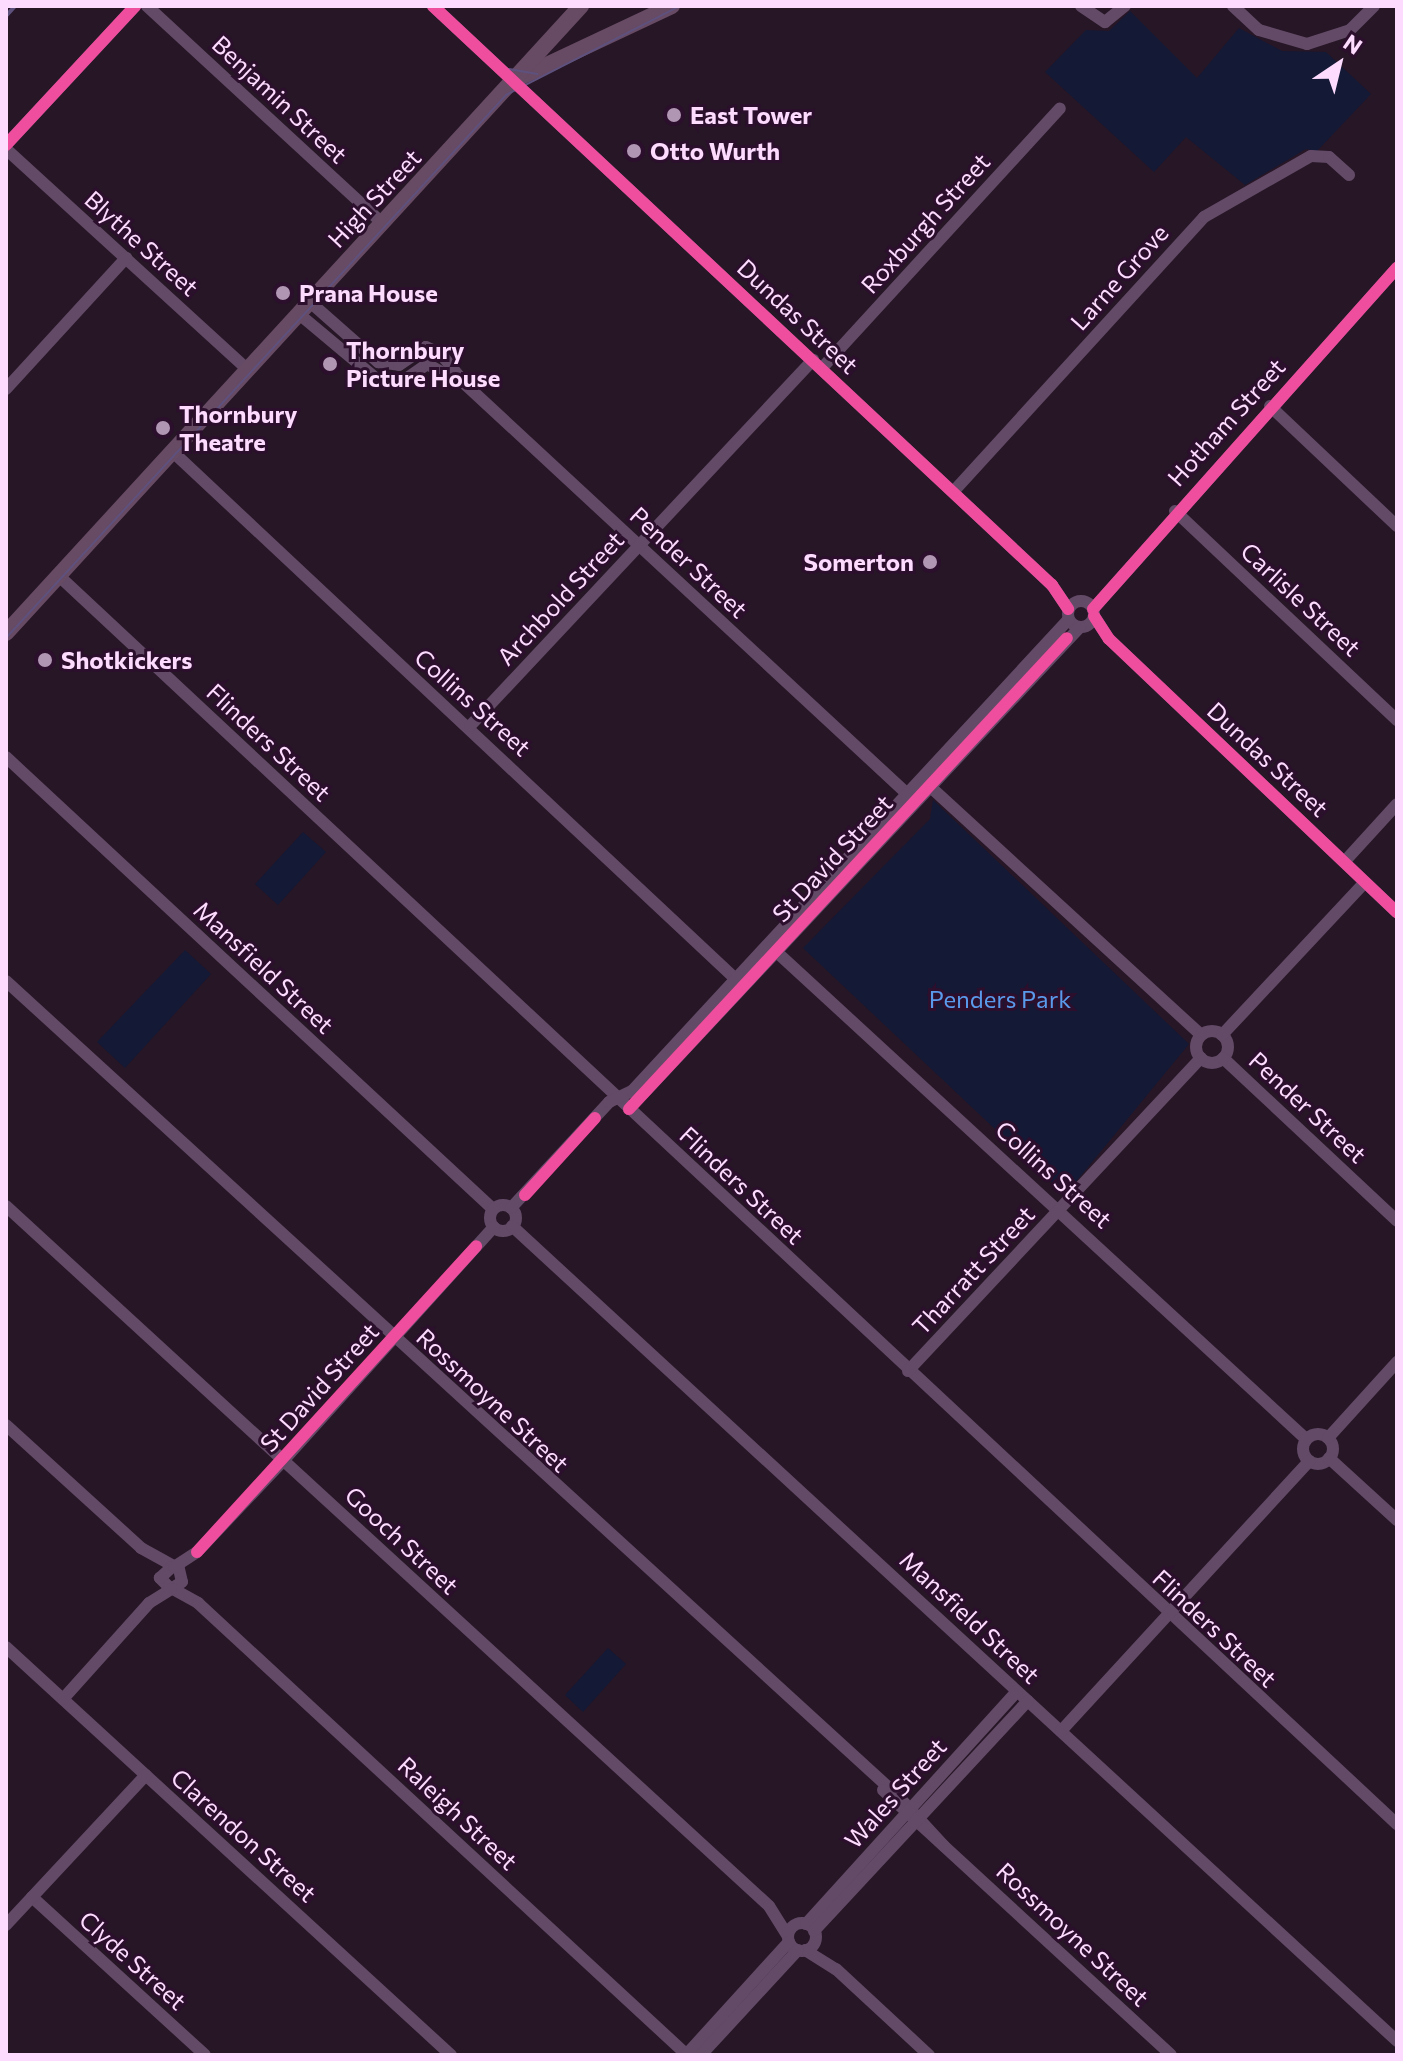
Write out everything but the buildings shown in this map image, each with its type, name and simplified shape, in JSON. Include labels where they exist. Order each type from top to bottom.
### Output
[{"type":"main road","name":"High Street","points":[[6,633],[581,6]]},
{"type":"main road","points":[[514,80],[672,6]]},
{"type":"street","points":[[6,147],[135,6]]},
{"type":"street","name":"Benjamin Street","points":[[147,6],[383,224]]},
{"type":"street","name":"Dundas Street","points":[[433,6],[1397,912]]},
{"type":"street","points":[[1081,6],[1105,22],[1125,6]]},
{"type":"street","points":[[1233,6],[1259,30],[1307,44],[1350,30],[1374,6]]},
{"type":"street","name":"Roxburgh Street","points":[[817,364],[1060,108]]},
{"type":"street","name":"Blythe Street","points":[[6,147],[248,370]]},
{"type":"street","name":"Larne Grove","points":[[953,492],[1204,217],[1311,156],[1329,157],[1349,175]]},
{"type":"street","points":[[6,389],[126,258]]},
{"type":"street","name":"Hotham Street","points":[[1081,613],[1397,268]]},
{"type":"street","name":"Pender Street","points":[[304,308],[378,380],[403,381],[427,364],[466,385],[911,797]]},
{"type":"street","name":"Archbold Street","points":[[470,726],[639,546],[817,364]]},
{"type":"street","points":[[1270,406],[1397,526]]},
{"type":"street","name":"Collins Street","points":[[173,452],[470,726],[740,983]]},
{"type":"street","name":"Carlisle Street","points":[[1175,511],[1397,720]]},
{"type":"street","name":"Flinders Street","points":[[59,576],[1165,1613],[1397,1824]]},
{"type":"street","name":"St David Street","points":[[629,1109],[740,983],[911,797],[928,783],[1081,613]]},
{"type":"street","name":"Mansfield Street","points":[[6,757],[493,1209]]},
{"type":"street","points":[[928,783],[1201,1035],[1222,1035]]},
{"type":"street","points":[[1345,861],[1397,804]]},
{"type":"street","points":[[1201,1035],[1201,1058],[1223,1058],[1222,1035],[1365,882]]},
{"type":"street","name":"Collins Street","points":[[772,948],[1062,1209],[1306,1439]]},
{"type":"street","name":"Rossmoyne Street","points":[[6,981],[1171,2055]]},
{"type":"street","name":"St David Street","points":[[511,1208],[617,1098],[740,983]]},
{"type":"street","name":"Tharratt Street","points":[[908,1371],[1201,1058]]},
{"type":"street","name":"Pender Street","points":[[1223,1058],[1397,1221]]},
{"type":"street","name":"Gooch Street","points":[[6,1206],[769,1906],[809,1929],[836,1969]]},
{"type":"street","points":[[511,1208],[512,1226],[494,1227],[493,1209],[511,1208]]},
{"type":"street","name":"Mansfield Street","points":[[512,1226],[1397,2041]]},
{"type":"street","name":"St David Street","points":[[178,1572],[283,1461],[494,1227]]},
{"type":"street","points":[[1397,1362],[1328,1438],[1329,1458],[1397,1520]]},
{"type":"street","name":"Raleigh Street","points":[[6,1425],[141,1548],[178,1572],[198,1603],[687,2055]]},
{"type":"street","points":[[1309,1461],[1306,1439],[1328,1438]]},
{"type":"street","points":[[1056,1727],[1309,1461],[1329,1458]]},
{"type":"street","name":"Raleigh Street","points":[[141,1548],[160,1579],[198,1603]]},
{"type":"street","points":[[153,1599],[160,1579],[178,1572]]},
{"type":"street","points":[[63,1699],[153,1599],[172,1589],[178,1572]]},
{"type":"street","name":"Clarendon Street","points":[[6,1647],[451,2055]]},
{"type":"street","name":"Wales Street","points":[[913,1816],[1017,1691]]},
{"type":"street","name":"Wales Street","points":[[809,1929],[913,1816],[1028,1701]]},
{"type":"street","points":[[6,1925],[146,1775]]},
{"type":"street","name":"Clyde Street","points":[[32,1897],[205,2055]]},
{"type":"street","name":"Gooch Street","points":[[769,1906],[795,1945],[836,1969],[929,2055]]},
{"type":"street","points":[[687,2055],[809,1929]]},
{"type":"street","points":[[701,2055],[809,1929]]},
{"type":"green space","points":[[1130,11],[1197,78],[1239,28],[1282,51],[1326,52],[1371,94],[1317,151],[1306,149],[1245,185],[1186,137],[1154,172],[1045,72],[1086,30],[1109,31]]},
{"type":"green space","name":"Penders Park","points":[[933,800],[1189,1044],[1065,1195],[803,948],[930,819]]},
{"type":"green space","points":[[303,832],[326,852],[278,905],[255,884]]},
{"type":"green space","points":[[185,950],[211,974],[125,1068],[97,1042]]},
{"type":"green space","points":[[608,1648],[626,1664],[583,1712],[565,1695]]},
{"type":"tram line","points":[[429,6],[503,68],[537,74]]},
{"type":"tram line","points":[[6,638],[506,95],[680,6]]},
{"type":"railway","points":[[6,16],[15,6]]},
{"type":"cycle path","points":[[6,145],[135,6]]},
{"type":"cycle path","points":[[433,6],[1052,585],[1068,609]]},
{"type":"cycle path","points":[[1093,609],[1397,268]]},
{"type":"cycle path","points":[[1094,616],[1109,639],[1397,912]]},
{"type":"cycle path","points":[[629,1109],[1067,638]]},
{"type":"cycle path","points":[[525,1195],[595,1118]]},
{"type":"cycle path","points":[[197,1552],[476,1246]]},
{"type":"place","name":"East Tower","points":[[674,115]]},
{"type":"place","name":"Otto Wurth","points":[[634,151]]},
{"type":"place","name":"Prana House","points":[[283,293]]},
{"type":"place","name":"Thornbury Picture House","points":[[330,364]]},
{"type":"place","name":"Thornbury Theatre","points":[[163,428]]},
{"type":"place","name":"Somerton","points":[[930,562]]},
{"type":"place","name":"Shotkickers","points":[[45,660]]}]
